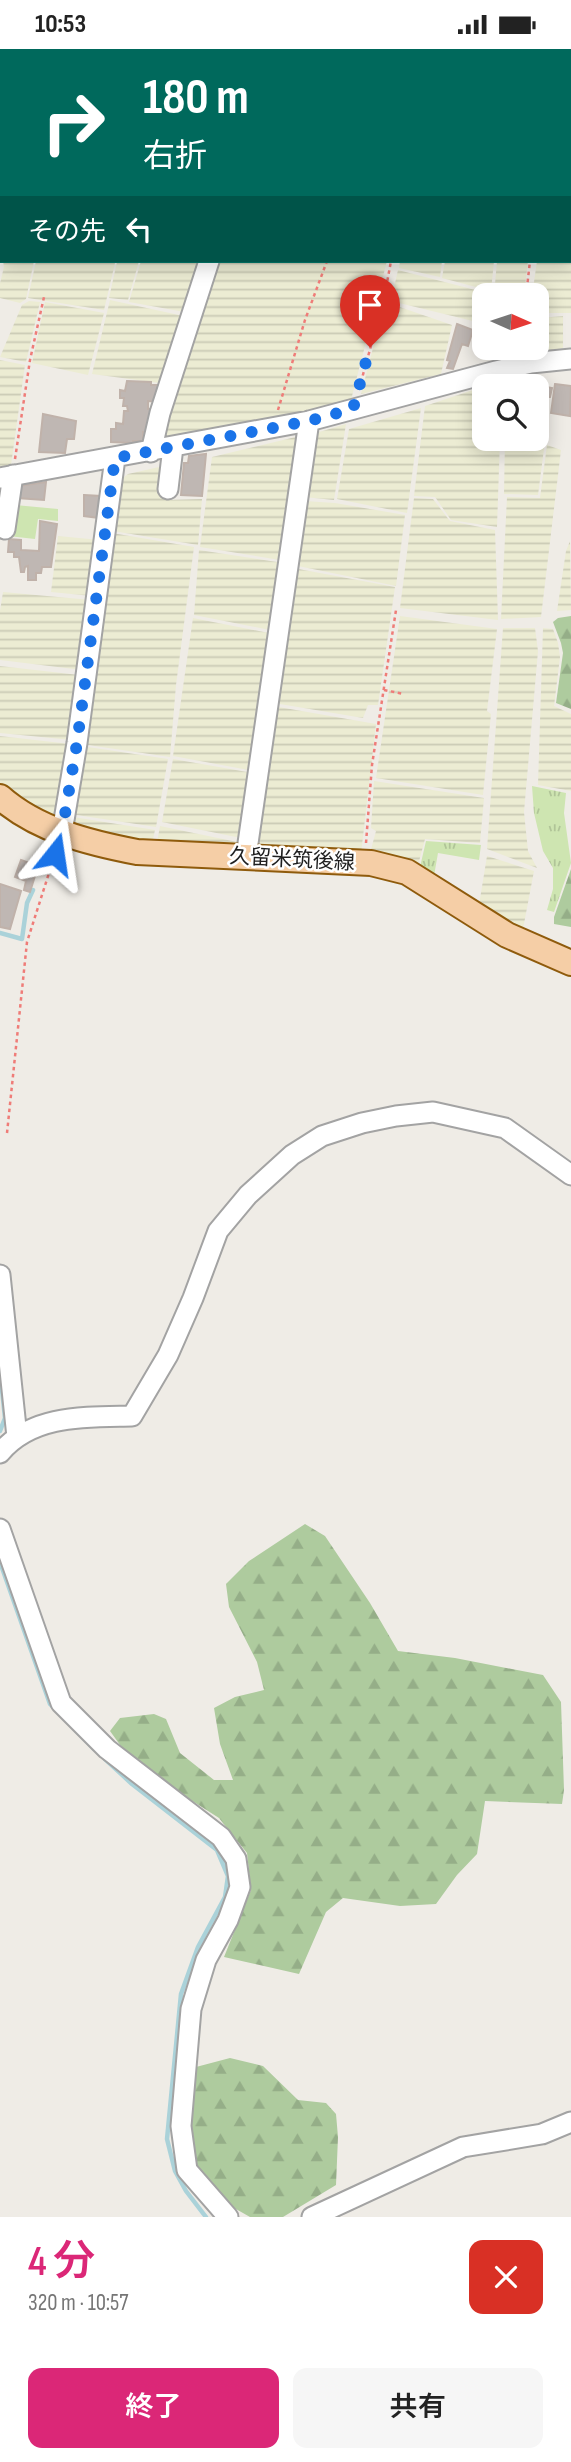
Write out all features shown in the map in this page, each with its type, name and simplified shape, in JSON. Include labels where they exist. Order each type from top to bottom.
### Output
[{"type":"main road","name":"久留米筑後線","points":[[0,797],[42,824],[103,845],[137,852],[365,862],[407,872],[507,935],[571,963]]},
{"type":"street","points":[[151,452],[160,413],[208,263]]},
{"type":"street","points":[[5,529],[9,474],[151,452],[309,421],[508,368],[571,359]]},
{"type":"street","points":[[246,857],[309,421]]},
{"type":"street","points":[[168,489],[173,447]]},
{"type":"street","points":[[62,832],[79,729],[115,458]]},
{"type":"street","points":[[0,1453],[16,1437],[66,1418],[132,1416],[168,1355],[218,1231],[248,1195],[292,1155],[322,1136],[362,1123],[433,1112],[505,1128],[571,1175]]},
{"type":"street","points":[[0,1275],[16,1437]]},
{"type":"street","points":[[0,1529],[61,1703],[107,1749],[221,1837],[236,1859],[240,1887],[228,1920],[206,1960],[191,2009],[181,2126],[187,2170],[228,2217]]},
{"type":"street","points":[[312,2217],[463,2147],[542,2134],[571,2122]]},
{"type":"path","points":[[278,410],[304,320],[326,263]]},
{"type":"path","points":[[353,409],[384,299],[391,263]]},
{"type":"path","points":[[527,283],[530,263]]},
{"type":"path","points":[[9,474],[44,297]]},
{"type":"path","points":[[365,862],[372,765],[396,610]]},
{"type":"path","points":[[384,690],[404,694]]},
{"type":"path","points":[[7,1133],[27,942],[62,832]]},
{"type":"green space","points":[[3,263],[34,263],[26,299],[20,303],[0,298]]},
{"type":"green space","points":[[36,263],[115,263],[104,310],[28,298]]},
{"type":"green space","points":[[117,263],[138,263],[128,300],[109,298]]},
{"type":"green space","points":[[140,263],[205,263],[190,313],[129,302]]},
{"type":"green space","points":[[212,263],[386,263],[351,400],[279,418],[158,441]]},
{"type":"green space","points":[[400,263],[442,263],[440,277],[399,268]]},
{"type":"green space","points":[[445,263],[494,263],[492,283],[472,283],[472,286],[442,278]]},
{"type":"green space","points":[[497,263],[528,263],[525,283],[495,283]]},
{"type":"green space","points":[[537,263],[571,263],[571,313],[550,313],[550,283],[534,283]]},
{"type":"green space","points":[[398,270],[472,289],[472,321],[391,301]]},
{"type":"green space","points":[[110,300],[188,317],[167,384],[92,374]]},
{"type":"green space","points":[[29,301],[40,302],[26,362],[0,357],[22,305]]},
{"type":"green space","points":[[45,302],[104,313],[88,375],[32,363]]},
{"type":"green space","points":[[385,302],[452,325],[441,374],[361,394]]},
{"type":"green space","points":[[563,316],[563,348],[550,351],[550,317]]},
{"type":"green space","points":[[0,360],[25,365],[11,465],[0,467]]},
{"type":"green space","points":[[472,390],[472,451],[500,451],[497,527],[451,520],[435,497],[414,496],[425,406]]},
{"type":"green space","points":[[421,408],[407,513],[337,499],[349,429]]},
{"type":"green space","points":[[346,424],[334,500],[304,497],[316,433]]},
{"type":"green space","points":[[304,435],[286,561],[200,547],[212,457]]},
{"type":"green space","points":[[549,446],[561,450],[541,617],[501,619],[507,497],[540,498]]},
{"type":"green space","points":[[505,451],[544,451],[538,495],[504,494]]},
{"type":"green space","points":[[168,465],[165,500],[202,499],[198,545],[113,531],[118,482],[128,474]]},
{"type":"green space","points":[[414,498],[433,499],[450,521],[495,530],[498,620],[400,608]]},
{"type":"green space","points":[[304,501],[335,503],[405,515],[396,586],[293,565]]},
{"type":"green space","points":[[15,505],[58,509],[58,521],[38,519],[35,539],[8,536]]},
{"type":"green space","points":[[112,533],[194,547],[176,685],[170,757],[81,744]]},
{"type":"green space","points":[[58,536],[100,540],[92,596],[51,592]]},
{"type":"green space","points":[[570,541],[571,610],[557,611],[566,551]]},
{"type":"green space","points":[[199,550],[284,563],[275,631],[194,615]]},
{"type":"green space","points":[[293,568],[395,587],[378,705],[368,705],[363,718],[274,703]]},
{"type":"green space","points":[[3,592],[91,600],[82,670],[0,660],[0,611]]},
{"type":"green space","points":[[400,616],[497,629],[487,711],[491,714],[483,795],[376,778]]},
{"type":"green space","points":[[571,616],[571,709],[556,703],[563,653],[553,622],[558,618]]},
{"type":"green space","points":[[193,618],[274,634],[254,771],[173,756]]},
{"type":"green space","points":[[503,628],[535,628],[538,651],[524,812],[528,851],[537,868],[487,849]]},
{"type":"green space","points":[[543,628],[553,629],[560,657],[554,706],[571,714],[571,791],[538,785]]},
{"type":"green space","points":[[0,666],[79,675],[72,740],[0,733]]},
{"type":"green space","points":[[273,706],[376,724],[361,854],[255,852]]},
{"type":"green space","points":[[0,736],[70,744],[58,817],[32,805],[0,783]]},
{"type":"green space","points":[[81,746],[168,759],[156,827],[70,814]]},
{"type":"green space","points":[[173,759],[253,773],[241,838],[162,822]]},
{"type":"green space","points":[[374,781],[484,798],[480,843],[425,839],[418,865],[370,853],[376,831],[371,828]]},
{"type":"green space","points":[[532,786],[566,793],[564,813],[571,863],[554,912],[547,910],[553,889],[553,868],[543,851],[534,813]]},
{"type":"green space","points":[[73,817],[155,830],[152,844],[73,825]]},
{"type":"green space","points":[[160,826],[242,843],[240,852],[156,848]]},
{"type":"green space","points":[[426,841],[481,845],[479,860],[438,853],[434,876],[420,867]]},
{"type":"green space","points":[[487,856],[534,871],[523,929],[479,905]]},
{"type":"green space","points":[[571,869],[571,927],[554,924],[554,917]]},
{"type":"green space","points":[[305,1524],[325,1536],[398,1651],[455,1658],[543,1675],[561,1702],[564,1790],[562,1804],[485,1801],[477,1854],[457,1875],[436,1904],[400,1906],[343,1898],[326,1912],[299,1974],[224,1957],[251,1890],[247,1853],[219,1818],[133,1763],[110,1731],[120,1718],[154,1714],[166,1719],[180,1753],[214,1780],[233,1780],[220,1744],[214,1708],[235,1697],[264,1690],[257,1662],[229,1607],[226,1584],[249,1561]]},
{"type":"green space","points":[[230,2058],[263,2066],[298,2100],[326,2103],[336,2114],[336,2185],[283,2217],[250,2217],[220,2200],[194,2164],[190,2119],[196,2067]]},
{"type":"building","points":[[457,324],[472,330],[468,346],[462,344],[453,369],[447,368],[450,361],[447,360]]},
{"type":"building","points":[[127,381],[161,385],[160,402],[148,401],[148,409],[152,409],[147,432],[143,432],[143,441],[111,442],[111,429],[116,429],[116,423],[123,424],[124,411],[128,411],[127,406],[123,406],[124,398],[120,398],[120,390],[125,391]]},
{"type":"building","points":[[555,384],[571,386],[570,416],[551,413]]},
{"type":"building","points":[[43,414],[76,421],[74,439],[67,439],[65,453],[39,452]]},
{"type":"building","points":[[206,454],[202,496],[181,495],[184,463],[188,463],[189,456]]},
{"type":"building","points":[[46,482],[44,500],[17,498],[19,486]]},
{"type":"building","points":[[84,495],[101,496],[100,518],[84,516]]},
{"type":"building","points":[[40,521],[57,524],[51,567],[42,567],[41,573],[36,573],[36,580],[28,580],[28,566],[21,572],[19,557],[14,557],[14,552],[8,552],[9,539],[21,540],[21,550],[39,551]]},
{"type":"building","points":[[21,860],[38,866],[30,892],[24,890],[26,881],[15,877]]},
{"type":"building","points":[[0,884],[21,891],[10,929],[0,927]]},
{"type":"waterway","points":[[0,933],[22,939],[27,903],[33,890]]},
{"type":"waterway","points":[[0,1431],[5,1418],[1,1380]]},
{"type":"waterway","points":[[0,1562],[50,1704],[94,1749]]},
{"type":"waterway","points":[[105,1759],[132,1784],[217,1850],[228,1876],[225,1897],[198,1947],[181,1994],[167,2139],[175,2171],[206,2217]]},
{"type":"route","points":[[55,854],[62,832],[77,743],[115,458],[309,421],[353,409],[370,347]]}]
